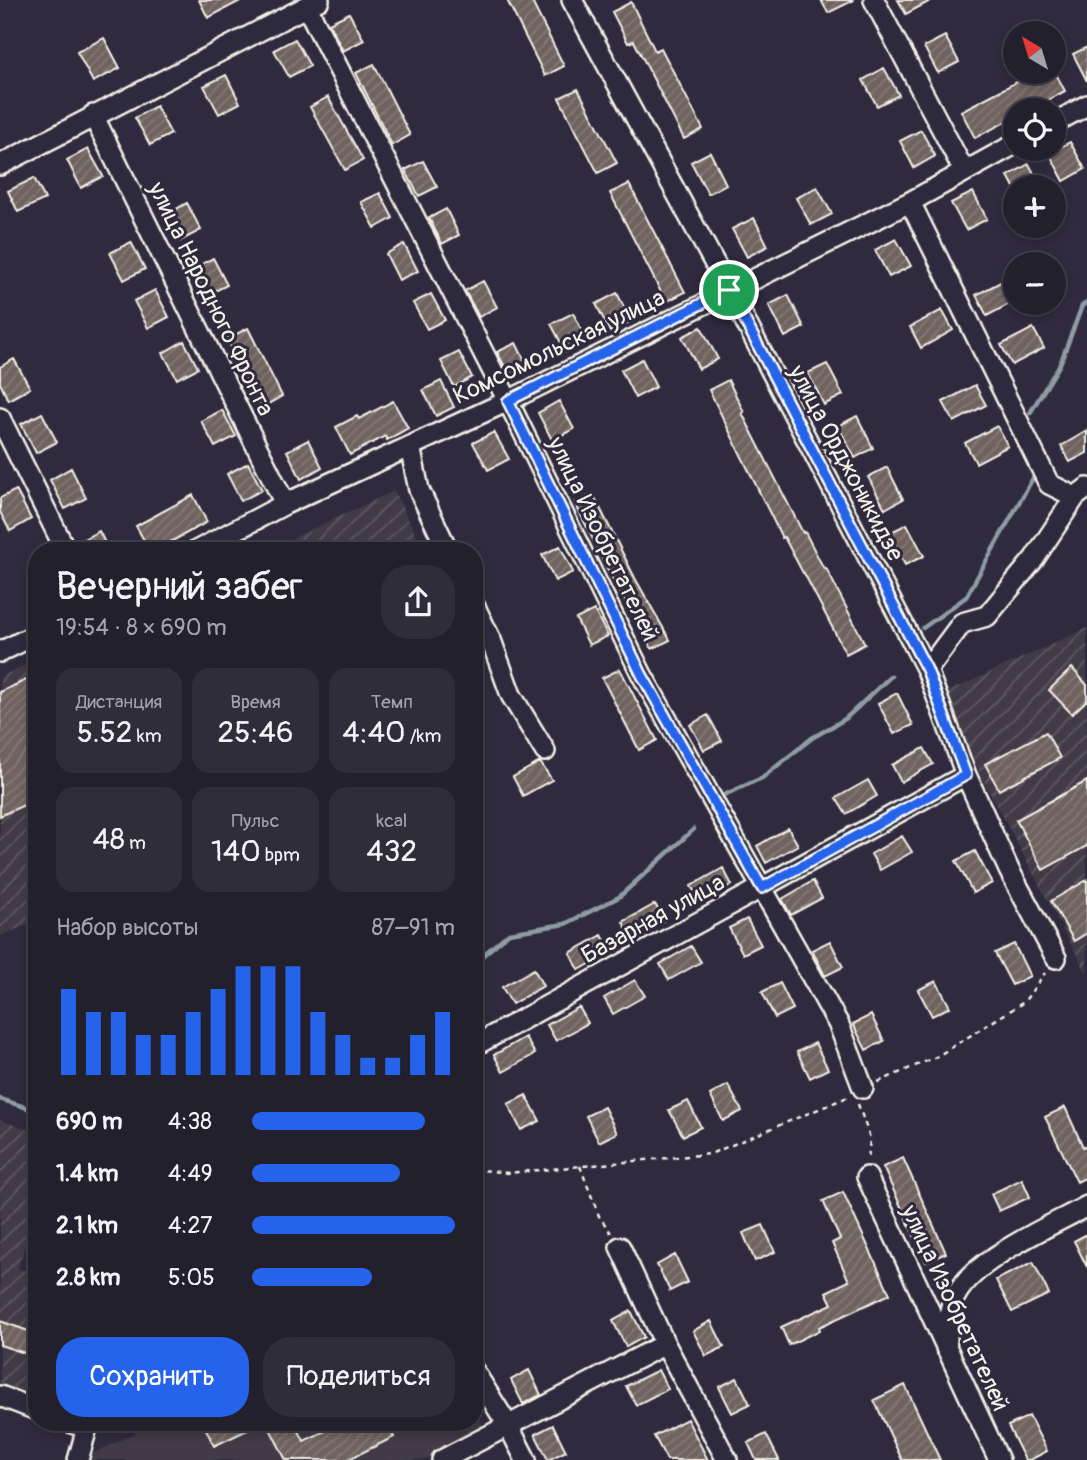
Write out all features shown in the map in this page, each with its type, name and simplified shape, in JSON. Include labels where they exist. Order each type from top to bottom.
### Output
[{"type":"street","name":"улица Орджоникидзе","points":[[572,0],[729,290],[927,670],[966,775],[1009,870],[1056,958]]},
{"type":"street","points":[[874,0],[964,171]]},
{"type":"street","points":[[0,165],[313,3]]},
{"type":"street","name":"улица Изобретателей","points":[[313,3],[642,675],[839,1025],[859,1091]]},
{"type":"street","points":[[1066,116],[1087,105]]},
{"type":"street","name":"улица Народного Фронта","points":[[93,115],[285,504]]},
{"type":"street","name":"Комсомольская улица","points":[[213,542],[285,504],[508,401],[910,202],[1003,150]]},
{"type":"street","points":[[910,202],[1049,485],[1081,492],[1034,559],[987,616],[962,623],[927,670]]},
{"type":"street","points":[[0,418],[62,542]]},
{"type":"street","points":[[410,446],[419,490],[444,542]]},
{"type":"street","points":[[483,624],[511,695],[545,751]]},
{"type":"street","points":[[0,652],[28,638]]},
{"type":"street","name":"Базарная улица","points":[[483,1041],[966,775]]},
{"type":"street","name":"улица Изобретателей","points":[[867,1177],[999,1460]]},
{"type":"street","points":[[946,1349],[952,1304],[966,1279],[996,1255],[1087,1206]]},
{"type":"street","points":[[620,1247],[665,1344],[727,1460]]},
{"type":"street","points":[[442,1460],[665,1344]]},
{"type":"street","points":[[483,1385],[526,1460]]},
{"type":"street","points":[[0,1396],[28,1407]]},
{"type":"street","points":[[78,1460],[79,1431]]},
{"type":"path","points":[[483,1170],[508,1173],[710,1154],[936,1057],[1024,1002],[1056,958]]},
{"type":"path","points":[[859,1091],[870,1138],[867,1177]]},
{"type":"path","points":[[580,1166],[599,1216],[620,1247]]},
{"type":"shaded area","points":[[394,491],[420,542],[285,542]]},
{"type":"shaded area","points":[[1087,628],[1087,974],[981,776],[945,693]]},
{"type":"shaded area","points":[[28,664],[28,925],[0,936],[0,677]]},
{"type":"shaded area","points":[[0,1120],[28,1130],[28,1236],[18,1268],[28,1272],[28,1399],[0,1388]]},
{"type":"shaded area","points":[[140,1431],[483,1431],[425,1460],[89,1460],[90,1455]]},
{"type":"building","points":[[199,0],[242,0],[208,18]]},
{"type":"building","points":[[507,0],[531,0],[564,66],[545,76]]},
{"type":"building","points":[[821,0],[854,0],[828,13]]},
{"type":"building","points":[[898,0],[932,0],[906,14]]},
{"type":"building","points":[[631,2],[655,51],[661,48],[703,129],[684,139],[634,41],[628,43],[612,12]]},
{"type":"building","points":[[349,13],[364,40],[343,51],[329,23]]},
{"type":"building","points":[[945,36],[959,62],[938,73],[924,47]]},
{"type":"building","points":[[104,38],[120,68],[93,82],[77,52]]},
{"type":"building","points":[[295,39],[310,66],[289,77],[274,50]]},
{"type":"building","points":[[1087,47],[1087,81],[1073,54]]},
{"type":"building","points":[[374,64],[410,135],[392,145],[356,73]]},
{"type":"building","points":[[884,68],[899,95],[877,106],[863,80]]},
{"type":"building","points":[[226,75],[240,103],[219,114],[204,86]]},
{"type":"building","points":[[1013,84],[1061,84],[1065,91],[1052,98],[1003,98],[1003,123],[975,138],[961,111]]},
{"type":"building","points":[[578,89],[617,163],[598,173],[559,98]]},
{"type":"building","points":[[328,97],[363,160],[345,170],[310,107]]},
{"type":"building","points":[[156,106],[171,134],[150,145],[135,118]]},
{"type":"building","points":[[921,130],[935,156],[914,168],[900,141]]},
{"type":"building","points":[[1070,142],[1085,169],[1066,180],[1066,175],[1061,175],[1053,161],[1066,161],[1066,144]]},
{"type":"building","points":[[88,149],[103,176],[81,188],[67,160]]},
{"type":"building","points":[[710,152],[726,184],[708,194],[691,162]]},
{"type":"building","points":[[423,161],[437,187],[419,196],[405,170]]},
{"type":"building","points":[[1029,164],[1035,175],[1010,175]]},
{"type":"building","points":[[34,178],[45,199],[18,212],[8,191]]},
{"type":"building","points":[[629,184],[685,292],[666,302],[610,193]]},
{"type":"building","points":[[817,187],[832,214],[811,225],[796,198]]},
{"type":"building","points":[[973,192],[987,219],[966,230],[951,203]]},
{"type":"building","points":[[380,193],[393,218],[375,228],[361,202]]},
{"type":"building","points":[[187,203],[201,230],[180,241],[166,215]]},
{"type":"building","points":[[446,209],[459,235],[442,244],[429,218]]},
{"type":"building","points":[[754,218],[768,246],[747,257],[732,229]]},
{"type":"building","points":[[896,239],[911,266],[889,277],[875,250]]},
{"type":"building","points":[[131,242],[145,269],[124,280],[110,253]]},
{"type":"building","points":[[404,244],[418,271],[399,280],[386,254]]},
{"type":"building","points":[[213,258],[227,285],[205,296],[192,269]]},
{"type":"building","points":[[483,281],[497,307],[479,317],[465,291]]},
{"type":"building","points":[[1003,281],[1003,307],[987,316],[976,295]]},
{"type":"building","points":[[155,290],[169,317],[148,328],[134,301]]},
{"type":"building","points":[[617,293],[631,321],[610,332],[596,304]]},
{"type":"building","points":[[431,294],[445,320],[427,329],[413,303]]},
{"type":"building","points":[[788,295],[804,327],[785,337],[769,305]]},
{"type":"building","points":[[942,310],[953,330],[921,348],[910,327]]},
{"type":"building","points":[[573,313],[587,340],[566,352],[551,324]]},
{"type":"building","points":[[701,327],[718,359],[699,369],[682,337]]},
{"type":"building","points":[[248,328],[282,396],[261,408],[227,339]]},
{"type":"building","points":[[1033,328],[1044,348],[1012,365],[1001,345]]},
{"type":"building","points":[[184,341],[198,368],[177,379],[163,353]]},
{"type":"building","points":[[516,343],[529,369],[511,378],[497,352]]},
{"type":"building","points":[[459,352],[472,377],[454,387],[441,361]]},
{"type":"building","points":[[14,359],[30,388],[8,400],[0,383],[0,367]]},
{"type":"building","points":[[642,359],[656,387],[635,398],[621,370]]},
{"type":"building","points":[[827,364],[843,395],[824,405],[808,373]]},
{"type":"building","points":[[728,380],[803,533],[805,532],[824,569],[826,568],[865,644],[846,654],[804,573],[784,537],[782,538],[709,390]]},
{"type":"building","points":[[441,381],[454,407],[436,416],[423,390]]},
{"type":"building","points":[[975,385],[986,405],[954,422],[943,402]]},
{"type":"building","points":[[393,401],[408,428],[387,440],[385,436],[350,455],[336,427],[357,416],[359,419]]},
{"type":"building","points":[[559,401],[574,429],[552,440],[538,413]]},
{"type":"building","points":[[222,410],[236,436],[215,447],[201,421]]},
{"type":"building","points":[[42,413],[57,442],[36,453],[21,424]]},
{"type":"building","points":[[857,416],[873,448],[855,458],[838,426]]},
{"type":"building","points":[[997,426],[1008,446],[976,463],[965,443]]},
{"type":"building","points":[[1087,431],[1087,453],[1070,462],[1061,446]]},
{"type":"building","points":[[494,432],[509,459],[488,470],[473,443]]},
{"type":"building","points":[[308,440],[322,467],[301,479],[287,451]]},
{"type":"building","points":[[248,463],[262,490],[241,501],[227,474]]},
{"type":"building","points":[[887,467],[903,499],[885,509],[868,477]]},
{"type":"building","points":[[71,468],[86,498],[65,509],[50,480]]},
{"type":"building","points":[[16,490],[31,519],[10,531],[0,512],[0,498]]},
{"type":"building","points":[[593,494],[670,640],[652,649],[610,574],[575,503]]},
{"type":"building","points":[[193,495],[207,522],[170,542],[145,542],[136,526]]},
{"type":"building","points":[[907,524],[924,556],[905,565],[889,533]]},
{"type":"building","points":[[99,531],[104,542],[78,542]]},
{"type":"building","points":[[560,546],[573,572],[555,581],[542,555]]},
{"type":"building","points":[[594,610],[608,636],[589,645],[576,619]]},
{"type":"building","points":[[1072,668],[1087,685],[1087,700],[1072,714],[1049,690]]},
{"type":"building","points":[[620,669],[657,740],[639,750],[602,678]]},
{"type":"building","points":[[28,679],[28,803],[0,816],[0,692]]},
{"type":"building","points":[[897,693],[913,725],[894,734],[878,703]]},
{"type":"building","points":[[708,715],[722,741],[704,750],[690,725]]},
{"type":"building","points":[[1046,732],[1060,758],[999,790],[985,764]]},
{"type":"building","points":[[924,748],[933,764],[901,782],[892,765]]},
{"type":"building","points":[[540,762],[552,780],[523,796],[513,777]]},
{"type":"building","points":[[868,780],[877,796],[846,814],[836,798]]},
{"type":"building","points":[[1087,781],[1087,846],[1043,870],[1016,820]]},
{"type":"building","points":[[788,828],[798,845],[766,863],[757,846]]},
{"type":"building","points":[[902,836],[912,852],[880,870],[871,854]]},
{"type":"building","points":[[975,851],[992,883],[973,893],[956,861]]},
{"type":"building","points":[[723,868],[732,885],[701,903],[691,886]]},
{"type":"building","points":[[1087,880],[1087,933],[1074,941],[1051,901]]},
{"type":"building","points":[[813,881],[822,898],[791,915],[782,899]]},
{"type":"building","points":[[655,904],[664,920],[632,938],[623,922]]},
{"type":"building","points":[[747,919],[761,945],[743,954],[729,928]]},
{"type":"building","points":[[602,935],[611,952],[579,970],[570,953]]},
{"type":"building","points":[[830,941],[843,967],[825,976],[812,950]]},
{"type":"building","points":[[1014,944],[1030,976],[1012,985],[995,953]]},
{"type":"building","points":[[691,946],[701,962],[669,980],[660,964]]},
{"type":"building","points":[[534,969],[543,986],[512,1004],[502,987]]},
{"type":"building","points":[[635,980],[645,996],[613,1014],[604,998]]},
{"type":"building","points":[[936,981],[950,1007],[932,1016],[918,990]]},
{"type":"building","points":[[780,983],[793,1009],[775,1018],[762,992]]},
{"type":"building","points":[[579,1007],[588,1023],[556,1041],[547,1025]]},
{"type":"building","points":[[871,1015],[884,1041],[866,1050],[853,1024]]},
{"type":"building","points":[[525,1037],[535,1054],[503,1072],[494,1055]]},
{"type":"building","points":[[815,1043],[828,1069],[810,1078],[797,1052]]},
{"type":"building","points":[[728,1085],[742,1111],[723,1121],[710,1095]]},
{"type":"building","points":[[526,1095],[540,1121],[521,1130],[508,1104]]},
{"type":"building","points":[[688,1101],[701,1127],[683,1136],[669,1110]]},
{"type":"building","points":[[604,1107],[617,1133],[599,1142],[586,1116]]},
{"type":"building","points":[[1065,1107],[1083,1147],[1087,1145],[1087,1177],[1077,1182],[1045,1117]]},
{"type":"building","points":[[903,1158],[946,1253],[926,1262],[883,1167]]},
{"type":"building","points":[[1022,1179],[1030,1197],[999,1211],[991,1194]]},
{"type":"building","points":[[843,1192],[890,1294],[819,1327],[820,1330],[789,1345],[781,1327],[832,1304],[826,1292],[849,1281],[832,1243],[840,1239],[823,1201]]},
{"type":"building","points":[[763,1225],[775,1252],[755,1261],[743,1233]]},
{"type":"building","points":[[1087,1234],[1087,1267],[1074,1241]]},
{"type":"building","points":[[675,1255],[688,1282],[670,1291],[657,1265]]},
{"type":"building","points":[[1033,1262],[1049,1294],[1012,1312],[996,1280]]},
{"type":"building","points":[[631,1311],[644,1337],[626,1347],[613,1321]]},
{"type":"building","points":[[0,1321],[28,1331],[28,1354],[0,1345]]},
{"type":"building","points":[[711,1321],[724,1347],[706,1356],[693,1331]]},
{"type":"building","points":[[529,1370],[541,1395],[523,1404],[511,1380]]},
{"type":"building","points":[[658,1370],[668,1389],[636,1405],[626,1386]]},
{"type":"building","points":[[737,1378],[750,1404],[732,1413],[719,1387]]},
{"type":"building","points":[[905,1385],[940,1460],[902,1460],[874,1400]]},
{"type":"building","points":[[1029,1416],[1047,1451],[1025,1460],[1008,1426]]},
{"type":"building","points":[[687,1419],[708,1460],[667,1460],[654,1436]]},
{"type":"building","points":[[553,1425],[566,1451],[548,1460],[535,1434]]},
{"type":"building","points":[[207,1431],[245,1431],[214,1446]]},
{"type":"building","points":[[271,1431],[299,1431],[304,1441],[325,1431],[391,1431],[394,1437],[347,1460],[286,1460]]},
{"type":"building","points":[[766,1434],[779,1460],[756,1460],[748,1443]]},
{"type":"waterway","points":[[1030,413],[1060,364],[1082,306],[1087,302]]},
{"type":"waterway","points":[[923,628],[966,597],[1033,478]]},
{"type":"waterway","points":[[724,795],[762,778],[812,738],[845,719],[891,676]]},
{"type":"waterway","points":[[483,955],[509,933],[565,924],[619,897],[694,829]]},
{"type":"waterway","points":[[0,1099],[28,1108]]},
{"type":"route","points":[[729,290],[927,670],[966,775],[762,888],[642,675],[508,401],[729,290]]}]
